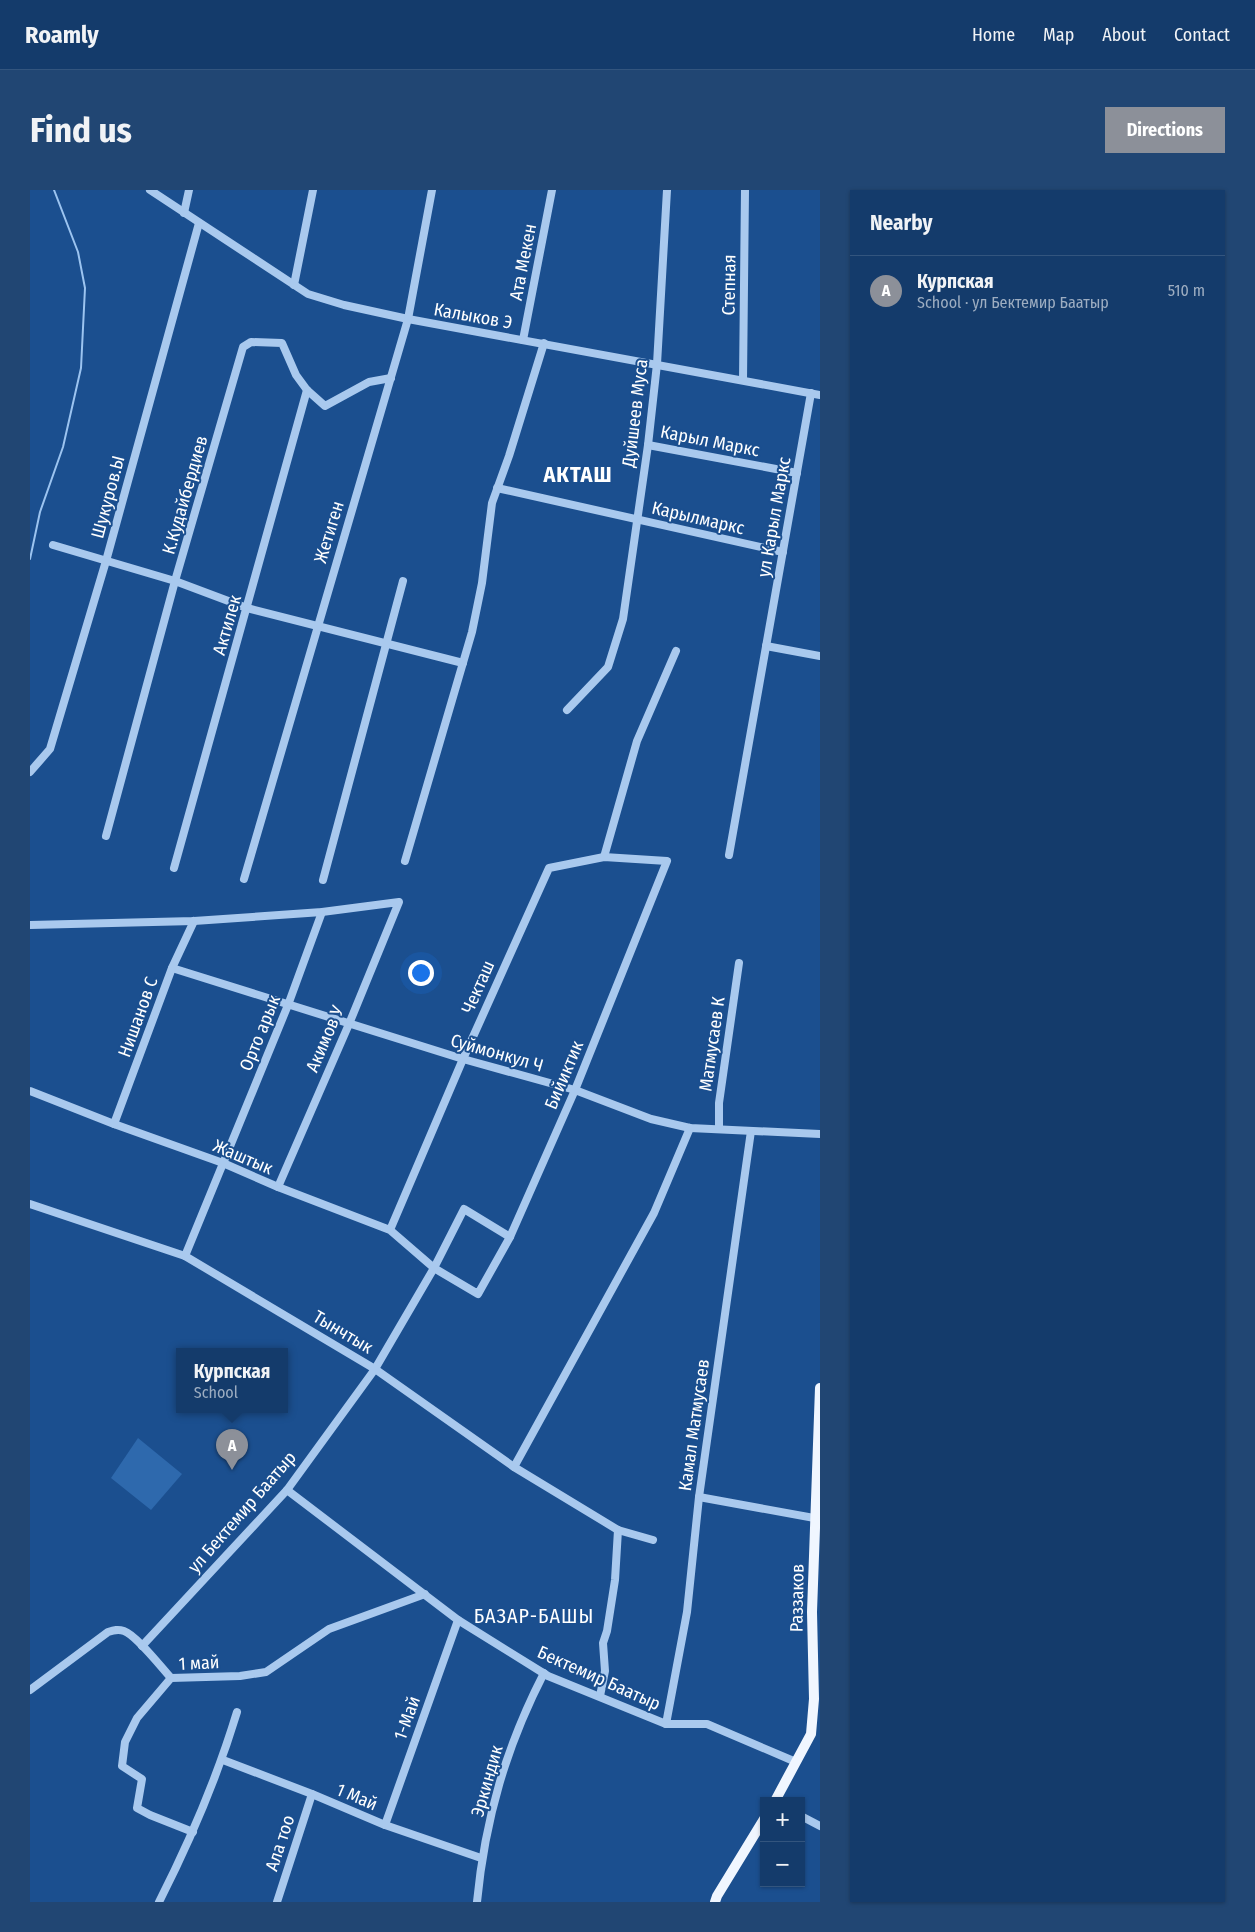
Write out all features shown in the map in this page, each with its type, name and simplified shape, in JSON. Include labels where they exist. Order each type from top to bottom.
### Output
[{"type":"main road","name":"Раззаков","points":[[777,1797],[811,1734],[814,1699],[812,1612],[818,1519],[820,1388]]},
{"type":"main road","points":[[715,1902],[760,1826]]},
{"type":"street","name":"Калыков Э","points":[[150,190],[308,294],[344,305],[408,319],[820,395]]},
{"type":"street","points":[[184,213],[189,190]]},
{"type":"street","points":[[294,285],[312,190]]},
{"type":"street","name":"Жетиген","points":[[244,879],[408,319],[432,190]]},
{"type":"street","name":"Ата Мекен","points":[[523,340],[552,190]]},
{"type":"street","name":"Дуйшеев Муса","points":[[567,710],[608,667],[622,618],[648,445],[657,364],[667,190]]},
{"type":"street","name":"Степная","points":[[743,380],[745,190]]},
{"type":"street","name":"Шукуров.Ы","points":[[30,772],[50,749],[106,561],[199,223]]},
{"type":"street","name":"К.Кудайбердиев","points":[[106,836],[175,581],[243,347],[251,342],[282,342],[296,375],[306,390],[325,406],[369,382],[391,378]]},
{"type":"street","points":[[405,861],[464,663],[482,583],[487,530],[492,503],[544,343]]},
{"type":"street","name":"Актилек","points":[[174,868],[306,390]]},
{"type":"street","name":"ул Карыл Маркс","points":[[729,855],[811,393]]},
{"type":"street","name":"Карыл Маркс","points":[[648,445],[797,473]]},
{"type":"street","name":"Карылмаркс","points":[[497,488],[783,552]]},
{"type":"street","points":[[53,545],[175,581],[247,608],[464,663]]},
{"type":"street","points":[[323,880],[403,581]]},
{"type":"street","points":[[766,646],[820,656]]},
{"type":"street","points":[[604,857],[637,742],[676,651]]},
{"type":"street","name":"Бийиктик","points":[[478,1294],[510,1237],[575,1090],[667,862],[604,857]]},
{"type":"street","name":"Чекташ","points":[[390,1230],[462,1059],[549,868],[604,857]]},
{"type":"street","name":"Акимов У","points":[[278,1187],[349,1024],[399,902],[322,912]]},
{"type":"street","points":[[30,925],[194,920],[322,912]]},
{"type":"street","name":"Орто арык","points":[[185,1256],[288,1005],[322,912]]},
{"type":"street","name":"Нишанов С","points":[[114,1124],[172,968],[194,920]]},
{"type":"street","name":"Матмусаев К","points":[[719,1129],[719,1103],[739,963]]},
{"type":"street","name":"Суймонкул Ч","points":[[172,968],[462,1059],[575,1090],[651,1118],[690,1128],[820,1134]]},
{"type":"street","name":"Жаштык","points":[[30,1092],[223,1163],[278,1187],[390,1230],[434,1268],[478,1294]]},
{"type":"street","points":[[514,1467],[654,1213],[690,1128]]},
{"type":"street","name":"Камал Матмусаев","points":[[666,1724],[687,1612],[699,1497],[751,1131]]},
{"type":"street","name":"Тынчтык","points":[[30,1204],[185,1256],[375,1369],[514,1467],[618,1530],[653,1540]]},
{"type":"street","name":"ул Бектемир Баатыр","points":[[142,1646],[287,1490],[375,1369],[434,1268],[464,1209],[510,1237]]},
{"type":"street","name":"Бектемир Баатыр","points":[[287,1490],[458,1620],[544,1673],[666,1724],[707,1724],[796,1762]]},
{"type":"street","points":[[699,1497],[818,1519]]},
{"type":"street","points":[[600,1696],[605,1671],[603,1643],[615,1580],[618,1530]]},
{"type":"street","name":"1 май","points":[[193,1832],[150,1815],[138,1808],[142,1779],[122,1766],[124,1742],[137,1718],[171,1678],[240,1676],[266,1672],[329,1629],[425,1594]]},
{"type":"street","name":"1-Май","points":[[385,1825],[458,1620]]},
{"type":"street","points":[[30,1690],[108,1632],[118,1630],[126,1632],[142,1646],[171,1678]]},
{"type":"street","name":"Эркиндик","points":[[477,1902],[481,1858],[501,1773],[528,1704],[544,1673]]},
{"type":"street","points":[[159,1902],[193,1832],[223,1760],[237,1712]]},
{"type":"street","name":"1 Май","points":[[223,1760],[312,1794],[385,1825],[481,1858]]},
{"type":"street","name":"Ала тоо","points":[[277,1902],[312,1794]]},
{"type":"street","points":[[805,1818],[820,1826]]},
{"type":"shaded area","points":[[138,1438],[182,1474],[151,1510],[111,1478]]},
{"type":"waterway","points":[[30,559],[40,512],[63,447],[81,368],[85,288],[78,252],[54,190]]},
{"type":"place","name":"Курпская","points":[[232,1470]]},
{"type":"district","name":"АКТАШ","points":[[578,474]]},
{"type":"district","name":"БАЗАР-БАШЫ","points":[[534,1616]]}]
